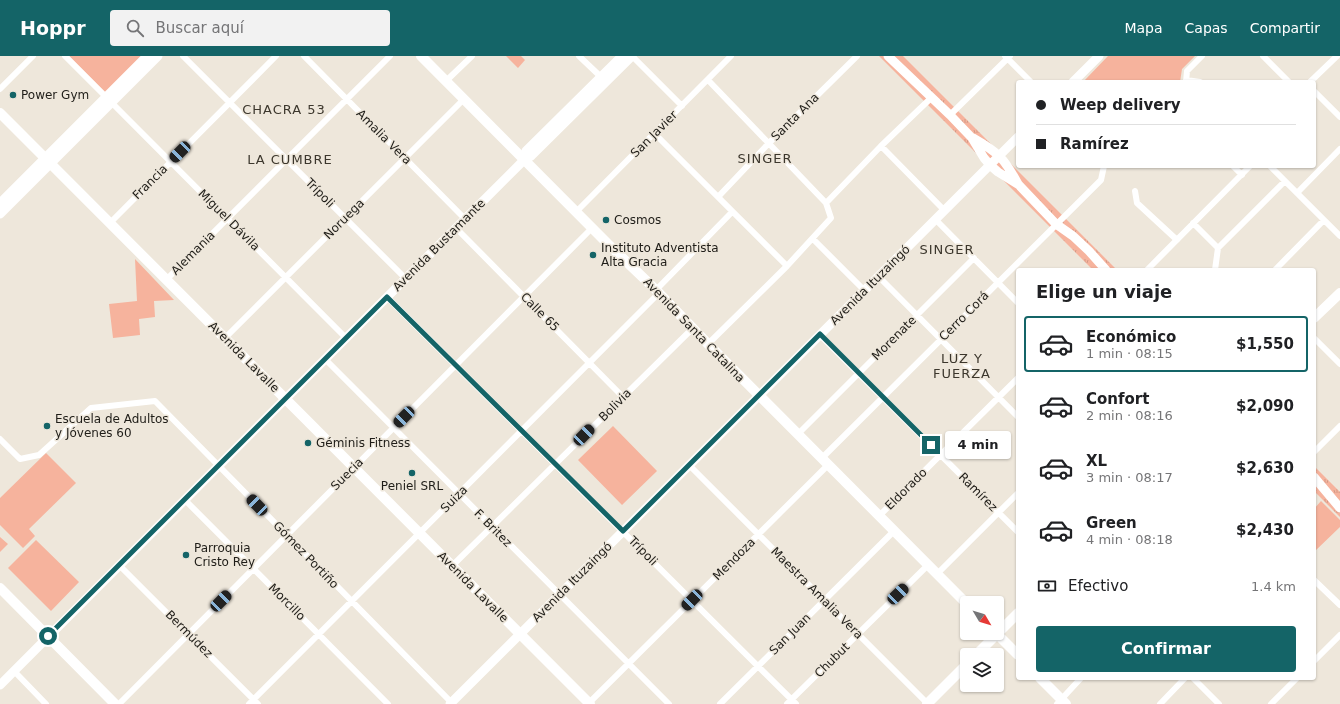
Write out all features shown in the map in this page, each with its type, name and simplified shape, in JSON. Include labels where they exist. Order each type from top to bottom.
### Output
[{"type":"main road","points":[[0,214],[48,161],[109,99],[147,56]]},
{"type":"main road","points":[[109,99],[158,56]]},
{"type":"main road","name":"Avenida Santa Catalina","points":[[421,56],[592,228],[658,291],[708,344],[960,597]]},
{"type":"main road","name":"Avenida Bustamante","points":[[550,131],[600,76],[622,56]]},
{"type":"main road","name":"Avenida Bustamante","points":[[0,685],[524,160],[526,151],[632,56]]},
{"type":"main road","points":[[888,56],[972,138],[990,165],[998,172],[1019,185]]},
{"type":"main road","points":[[1075,80],[1099,56]]},
{"type":"main road","name":"Avenida Lavalle","points":[[0,113],[589,704]]},
{"type":"main road","points":[[972,138],[1000,155],[1008,165],[1019,185],[1056,224],[1084,246],[1104,268]]},
{"type":"main road","name":"Avenida Ituzaingó","points":[[450,703],[1016,139]]},
{"type":"main road","points":[[0,203],[48,161]]},
{"type":"main road","points":[[1316,316],[1340,293]]},
{"type":"main road","points":[[1316,479],[1338,502]]},
{"type":"main road","points":[[0,588],[116,704]]},
{"type":"main road","points":[[1004,627],[1016,616]]},
{"type":"main road","points":[[983,648],[990,640]]},
{"type":"main road","points":[[1002,640],[1016,653]]},
{"type":"main road","points":[[927,704],[960,671]]},
{"type":"main road","points":[[1042,680],[1061,702]]},
{"type":"street","points":[[0,89],[33,56]]},
{"type":"street","name":"Miguel Dávila","points":[[65,56],[346,338]]},
{"type":"street","name":"Trípoli","points":[[183,56],[406,279]]},
{"type":"street","name":"Francia","points":[[110,222],[276,56]]},
{"type":"street","name":"Amalia Vera","points":[[304,56],[465,219]]},
{"type":"street","name":"Alemania","points":[[166,280],[390,56]]},
{"type":"street","points":[[446,81],[472,56]]},
{"type":"street","points":[[579,56],[600,76]]},
{"type":"street","points":[[632,56],[682,106]]},
{"type":"street","name":"San Javier","points":[[576,212],[731,56]]},
{"type":"street","name":"Santa Ana","points":[[718,197],[769,143],[857,56]]},
{"type":"street","points":[[1186,80],[1187,71],[1202,56]]},
{"type":"street","points":[[1263,56],[1287,80]]},
{"type":"street","points":[[1312,80],[1337,56]]},
{"type":"street","points":[[950,115],[1007,57],[1029,80]]},
{"type":"street","points":[[708,80],[826,203],[831,218],[787,266],[708,344]]},
{"type":"street","points":[[1316,93],[1340,117]]},
{"type":"street","points":[[826,203],[881,146],[931,98]]},
{"type":"street","name":"Noruega","points":[[225,338],[464,100]]},
{"type":"street","points":[[655,134],[787,266]]},
{"type":"street","points":[[881,146],[944,210]]},
{"type":"street","points":[[1297,193],[1340,150]]},
{"type":"street","name":"Cerro Corá","points":[[825,462],[883,397],[1101,180],[1104,168]]},
{"type":"street","points":[[1233,168],[1242,175]]},
{"type":"street","points":[[1149,268],[1248,168]]},
{"type":"street","points":[[1272,168],[1340,236]]},
{"type":"street","points":[[1215,268],[1218,248],[1285,181]]},
{"type":"street","points":[[1135,191],[1137,203],[1177,240]]},
{"type":"street","name":"Suiza","points":[[253,702],[419,533],[590,363],[732,212]]},
{"type":"street","points":[[935,219],[1016,301]]},
{"type":"street","points":[[1277,268],[1324,220]]},
{"type":"street","points":[[1194,223],[1218,248]]},
{"type":"street","name":"Calle 65","points":[[456,228],[623,397]]},
{"type":"street","name":"Suecia","points":[[119,704],[592,228]]},
{"type":"street","points":[[813,239],[864,290]]},
{"type":"street","name":"Morenate","points":[[798,434],[974,258]]},
{"type":"street","points":[[878,276],[1016,415]]},
{"type":"street","name":"Trípoli","points":[[387,297],[758,666],[791,702]]},
{"type":"street","name":"Bolivia","points":[[452,566],[693,328]]},
{"type":"street","name":"Ramírez","points":[[820,334],[1016,530]]},
{"type":"street","points":[[1316,340],[1340,363]]},
{"type":"street","name":"F. Britez","points":[[325,359],[669,704]]},
{"type":"street","name":"Eldorado","points":[[879,516],[1016,380]]},
{"type":"street","name":"Gómez Portiño","points":[[0,439],[20,459],[39,455],[91,408],[155,401],[450,703]]},
{"type":"street","points":[[1316,450],[1340,426]]},
{"type":"street","name":"Mendoza","points":[[589,704],[758,534],[825,462]]},
{"type":"street","name":"Maestra Amalia Vera","points":[[689,465],[927,704]]},
{"type":"street","points":[[937,574],[1016,495]]},
{"type":"street","name":"Morcillo","points":[[185,500],[388,704]]},
{"type":"street","name":"San Juan","points":[[720,704],[894,531]]},
{"type":"street","name":"Bermúdez","points":[[120,565],[253,702]]},
{"type":"street","name":"Chubut","points":[[791,702],[928,565]]},
{"type":"street","points":[[1316,582],[1340,605]]},
{"type":"street","points":[[1316,659],[1340,635]]},
{"type":"street","points":[[14,671],[46,704]]},
{"type":"street","points":[[1061,702],[1079,680]]},
{"type":"street","points":[[1160,704],[1183,680]]},
{"type":"street","points":[[1195,680],[1219,704]]},
{"type":"street","points":[[1271,704],[1295,680]]},
{"type":"green space","points":[[69,56],[142,56],[106,93]]},
{"type":"green space","points":[[506,56],[521,56],[525,60],[518,68]]},
{"type":"green space","points":[[879,56],[903,56],[1115,268],[1091,268]]},
{"type":"green space","points":[[1108,56],[1195,56],[1182,69],[1180,80],[1085,80]]},
{"type":"green space","points":[[135,259],[174,300],[154,301],[155,317],[139,319],[140,335],[113,338],[109,304],[137,301]]},
{"type":"green space","points":[[613,426],[657,471],[622,505],[578,460]]},
{"type":"green space","points":[[46,453],[76,483],[29,529],[35,536],[23,548],[0,525],[0,498]]},
{"type":"green space","points":[[1316,468],[1340,492],[1340,517],[1316,493]]},
{"type":"green space","points":[[1321,501],[1340,520],[1340,527],[1316,550],[1316,507]]},
{"type":"green space","points":[[0,537],[8,544],[0,552]]},
{"type":"green space","points":[[36,540],[79,582],[51,611],[8,568]]},
{"type":"place","name":"Power Gym","points":[[13,95]]},
{"type":"place","name":"Cosmos","points":[[606,220]]},
{"type":"place","name":"Instituto Adventista Alta Gracia","points":[[593,255]]},
{"type":"place","name":"Escuela de Adultos y Jóvenes 60","points":[[47,426]]},
{"type":"place","name":"Géminis Fitness","points":[[308,443]]},
{"type":"place","name":"Peniel SRL","points":[[412,473]]},
{"type":"place","name":"Parroquia Cristo Rey","points":[[186,555]]},
{"type":"district","name":"CHACRA 53","points":[[284,109]]},
{"type":"district","name":"SINGER","points":[[765,158]]},
{"type":"district","name":"LA CUMBRE","points":[[290,159]]},
{"type":"district","name":"SINGER","points":[[947,249]]},
{"type":"district","name":"LUZ Y FUERZA","points":[[962,366]]},
{"type":"route","points":[[48,636],[387,297],[623,531],[820,334],[931,445]]}]
